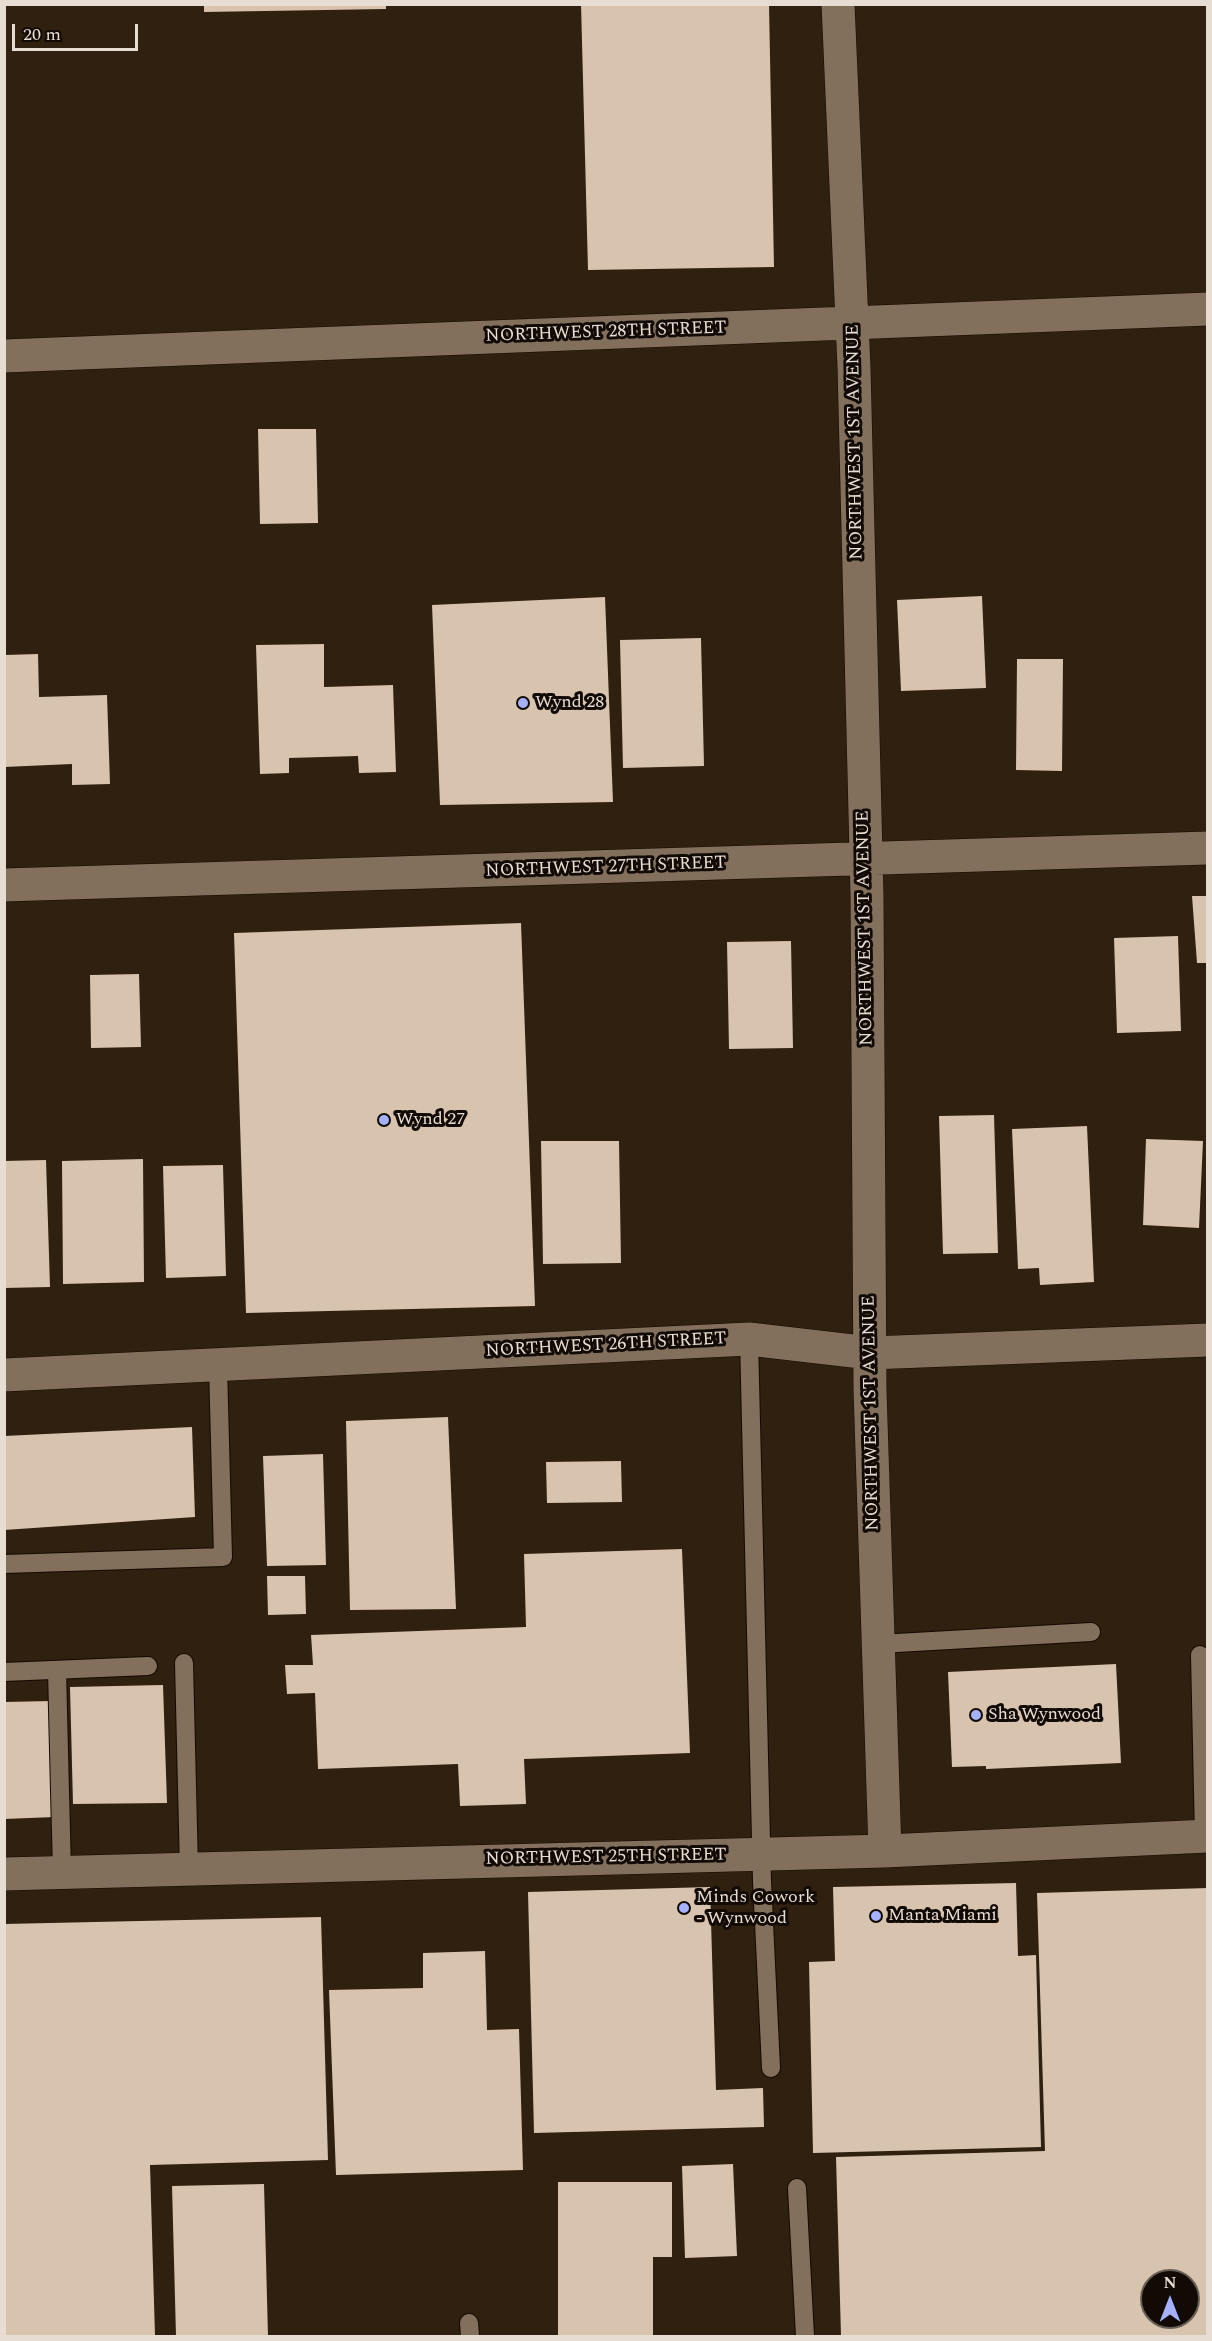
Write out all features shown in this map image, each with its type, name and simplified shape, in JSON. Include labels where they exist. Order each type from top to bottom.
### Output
[{"type":"street","name":"NORTHWEST 1ST AVENUE","points":[[838,4],[853,323],[866,860],[870,1353],[885,1851]]},
{"type":"street","name":"NORTHWEST 28TH STREET","points":[[4,356],[1208,309]]},
{"type":"street","name":"NORTHWEST 27TH STREET","points":[[4,885],[1208,848]]},
{"type":"street","name":"NORTHWEST 26TH STREET","points":[[4,1375],[749,1339],[870,1353],[1208,1340]]},
{"type":"street","name":"NORTHWEST 25TH STREET","points":[[4,1874],[885,1851],[1206,1836]]},
{"type":"lane","points":[[749,1339],[761,1854],[771,2068]]},
{"type":"lane","points":[[4,1564],[223,1557],[218,1365]]},
{"type":"lane","points":[[879,1644],[1090,1632]]},
{"type":"lane","points":[[1200,1655],[1206,1836]]},
{"type":"lane","points":[[184,1663],[189,1869]]},
{"type":"lane","points":[[4,1672],[148,1666]]},
{"type":"lane","points":[[57,1670],[62,1872]]},
{"type":"lane","points":[[797,2188],[805,2337]]},
{"type":"building","points":[[204,4],[386,4],[386,9],[204,12]]},
{"type":"building","points":[[581,4],[769,4],[774,267],[588,270]]},
{"type":"building","points":[[258,429],[316,429],[318,523],[260,524]]},
{"type":"building","points":[[982,596],[986,688],[901,691],[897,600]]},
{"type":"building","name":"Wynd 28","points":[[605,597],[613,802],[440,805],[432,605]]},
{"type":"building","points":[[701,638],[704,766],[623,768],[620,640]]},
{"type":"building","points":[[324,644],[324,687],[393,685],[396,772],[359,773],[358,756],[289,758],[289,773],[260,774],[256,645]]},
{"type":"building","points":[[38,654],[39,697],[107,695],[110,784],[72,785],[72,764],[4,767],[4,655]]},
{"type":"building","points":[[1017,659],[1063,659],[1062,771],[1016,770]]},
{"type":"building","points":[[1192,896],[1208,896],[1208,963],[1197,963]]},
{"type":"building","name":"Wynd 27","points":[[521,923],[535,1306],[246,1313],[234,933]]},
{"type":"building","points":[[1178,936],[1181,1031],[1117,1033],[1114,938]]},
{"type":"building","points":[[791,941],[793,1048],[729,1049],[727,942]]},
{"type":"building","points":[[139,974],[141,1047],[91,1048],[90,975]]},
{"type":"building","points":[[994,1115],[998,1253],[943,1254],[939,1116]]},
{"type":"building","points":[[1087,1126],[1094,1282],[1040,1285],[1039,1268],[1018,1269],[1012,1129]]},
{"type":"building","points":[[1146,1139],[1203,1141],[1199,1228],[1143,1225]]},
{"type":"building","points":[[541,1141],[619,1141],[621,1263],[543,1264]]},
{"type":"building","points":[[143,1159],[144,1282],[63,1284],[62,1161]]},
{"type":"building","points":[[46,1160],[50,1287],[4,1288],[4,1161]]},
{"type":"building","points":[[223,1165],[226,1276],[166,1278],[163,1166]]},
{"type":"building","points":[[448,1417],[456,1609],[350,1610],[346,1421]]},
{"type":"building","points":[[192,1427],[195,1517],[4,1530],[4,1436]]},
{"type":"building","points":[[323,1454],[326,1565],[267,1566],[263,1456]]},
{"type":"building","points":[[621,1461],[622,1502],[547,1503],[546,1462]]},
{"type":"building","points":[[682,1549],[690,1753],[524,1759],[526,1804],[460,1806],[458,1764],[318,1769],[315,1693],[287,1694],[285,1665],[313,1665],[311,1635],[526,1627],[524,1554]]},
{"type":"building","points":[[267,1576],[305,1576],[306,1614],[268,1615]]},
{"type":"building","points":[[1116,1664],[1121,1763],[986,1769],[986,1766],[952,1767],[948,1672]]},
{"type":"building","points":[[163,1685],[167,1803],[73,1804],[70,1687]]},
{"type":"building","points":[[51,1701],[55,1817],[4,1819],[4,1702]]},
{"type":"building","points":[[1016,1883],[1018,1956],[1036,1955],[1041,2147],[813,2153],[809,1962],[835,1961],[833,1887]]},
{"type":"building","points":[[710,1887],[716,2090],[763,2088],[764,2127],[534,2133],[528,1892]]},
{"type":"building","points":[[1208,1888],[1208,2336],[841,2336],[836,2157],[1045,2151],[1037,1893]]},
{"type":"building","points":[[321,1917],[328,2160],[150,2165],[155,2336],[4,2336],[4,1924]]},
{"type":"building","points":[[485,1951],[487,2030],[519,2029],[523,2170],[336,2175],[329,1990],[423,1988],[423,1953]]},
{"type":"building","points":[[733,2164],[737,2256],[685,2258],[682,2166]]},
{"type":"building","points":[[558,2182],[672,2182],[672,2257],[653,2257],[653,2336],[558,2336]]},
{"type":"building","points":[[264,2184],[268,2336],[176,2336],[172,2186]]},
{"type":"place","name":"Wynd 28","points":[[523,703]]},
{"type":"place","name":"Wynd 27","points":[[384,1120]]},
{"type":"place","name":"Sha Wynwood","points":[[976,1715]]},
{"type":"place","name":"Minds Cowork - Wynwood","points":[[684,1908]]},
{"type":"place","name":"Manta Miami","points":[[876,1916]]}]
